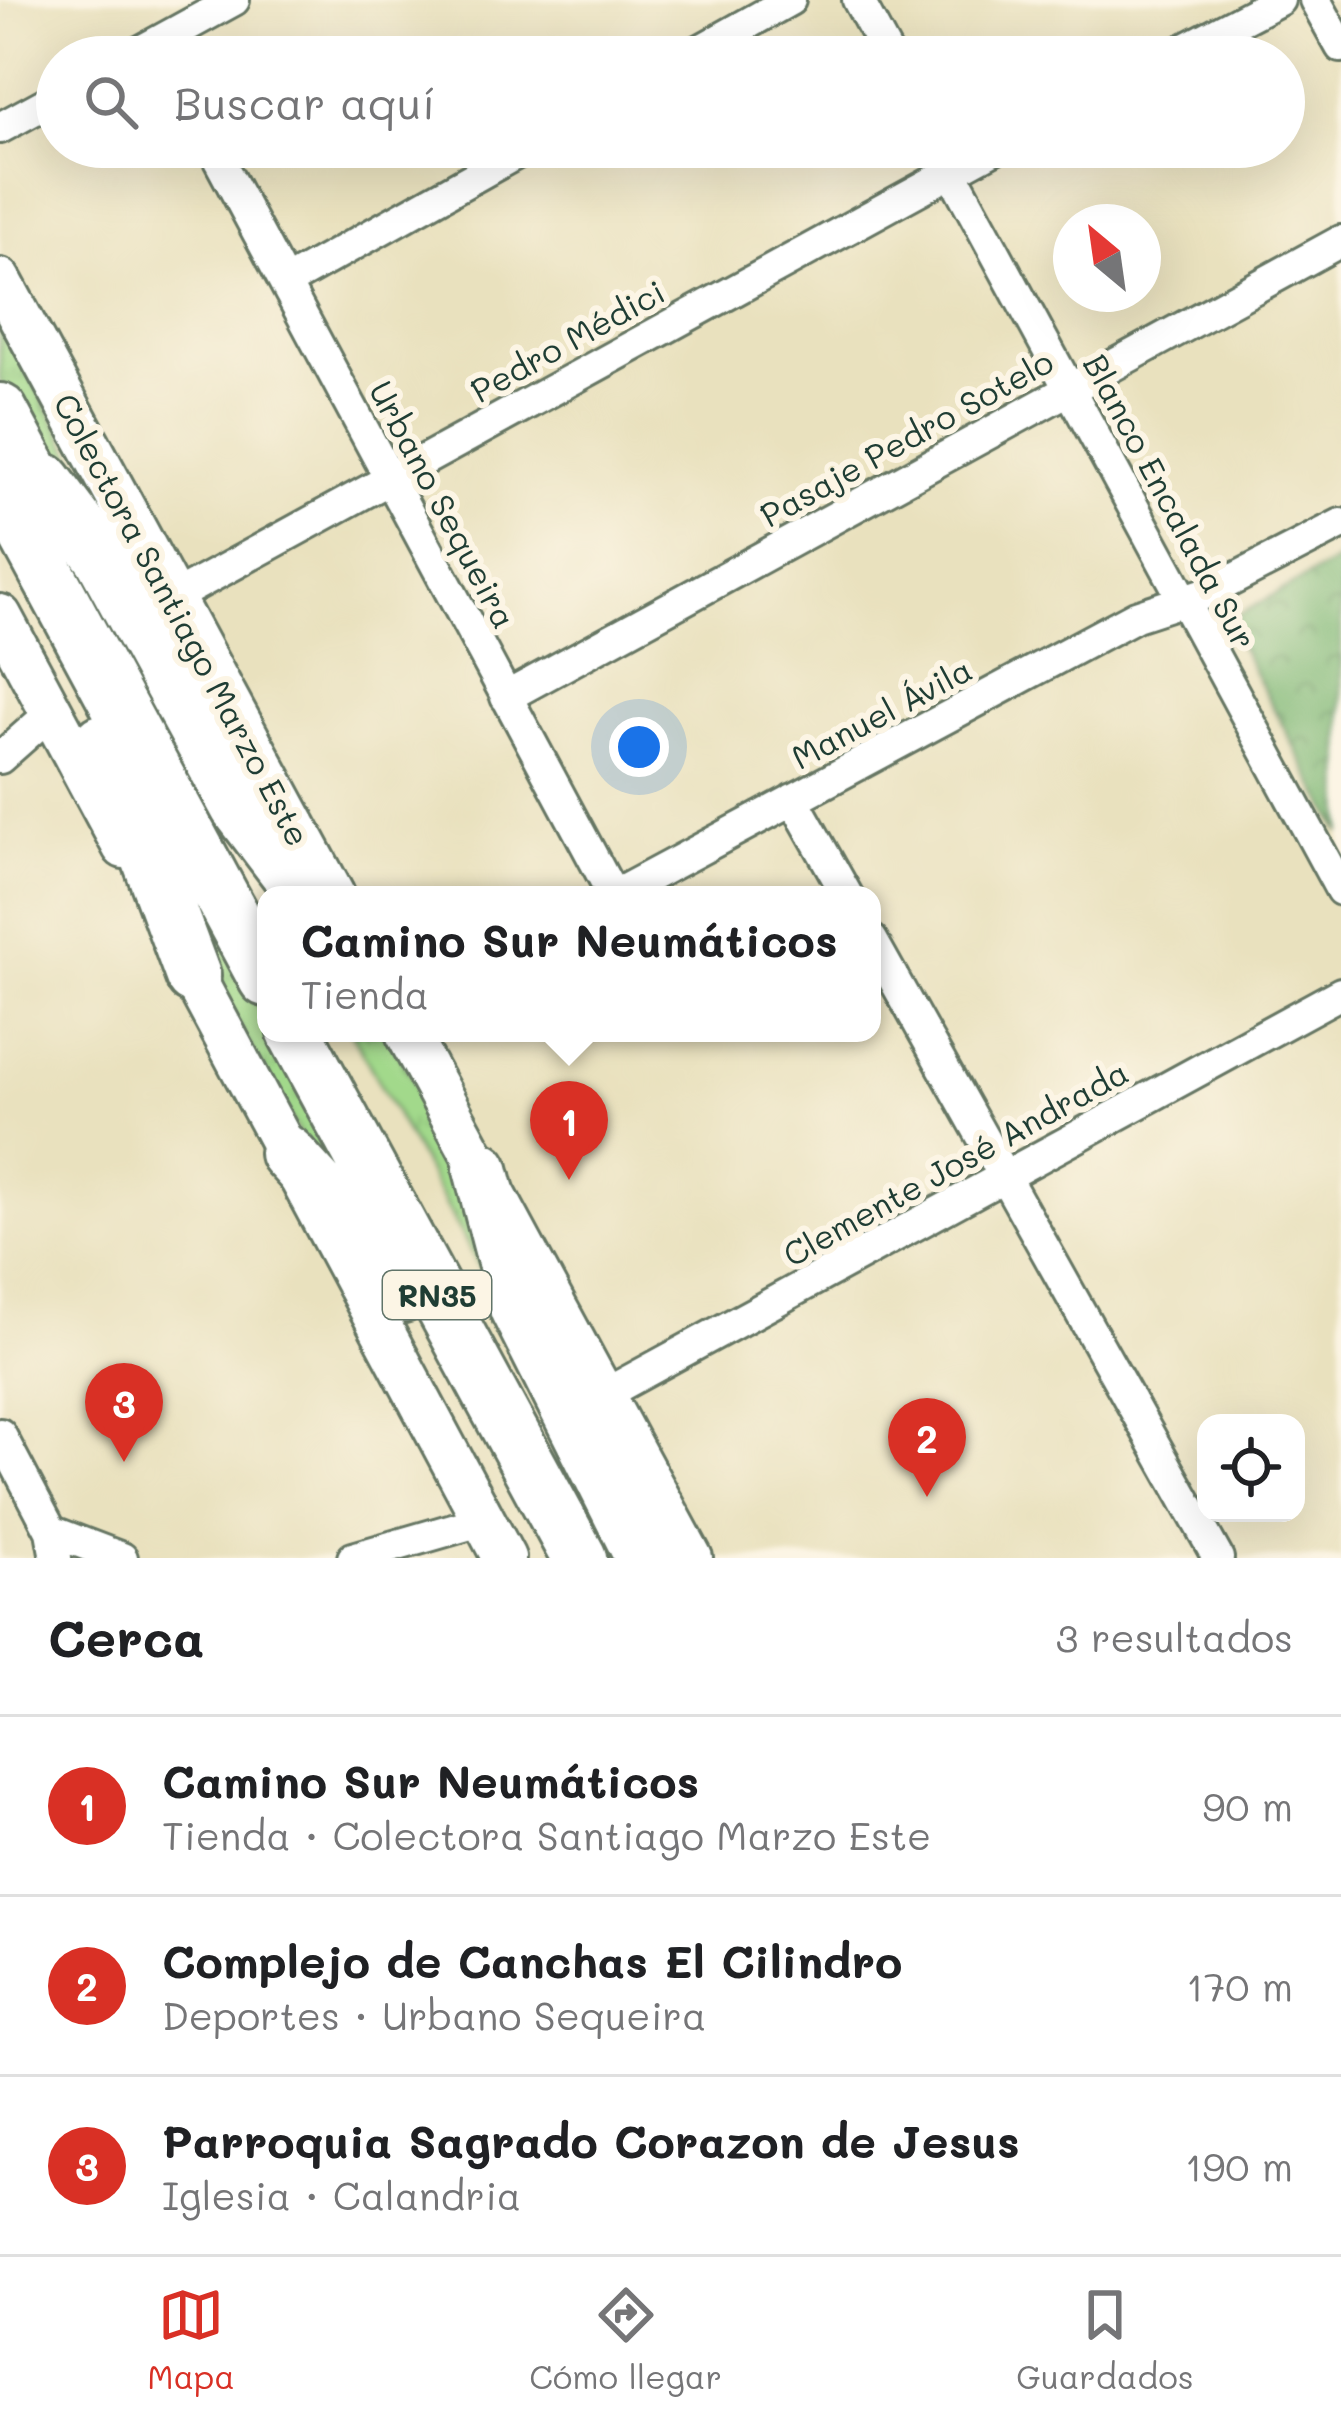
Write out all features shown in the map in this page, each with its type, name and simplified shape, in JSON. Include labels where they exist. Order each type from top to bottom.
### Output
[{"type":"highway","points":[[8,451],[88,535],[238,807],[298,886]]},
{"type":"highway","points":[[8,451],[257,888]]},
{"type":"highway","points":[[8,451],[257,961]]},
{"type":"highway","points":[[0,549],[118,774],[193,976]]},
{"type":"highway","name":"RN35","points":[[301,1042],[579,1558]]},
{"type":"highway","name":"RN35","points":[[341,1042],[620,1558]]},
{"type":"highway","points":[[287,1153],[384,1262],[511,1497],[555,1558]]},
{"type":"highway","points":[[481,1169],[517,1308],[643,1558]]},
{"type":"street","points":[[176,36],[234,0]]},
{"type":"street","points":[[726,36],[790,0]]},
{"type":"street","points":[[858,0],[878,36]]},
{"type":"street","points":[[1211,36],[1280,0]]},
{"type":"street","points":[[1316,0],[1341,47]]},
{"type":"street","points":[[0,128],[36,108]]},
{"type":"street","name":"Urbano Sequeira","points":[[223,168],[609,886]]},
{"type":"street","points":[[285,283],[490,168]]},
{"type":"street","name":"Pedro Médici","points":[[172,598],[390,479],[929,168]]},
{"type":"street","name":"Blanco Encalada Sur","points":[[950,168],[1341,890]]},
{"type":"street","name":"Pasaje Pedro Sotelo","points":[[506,697],[1341,241]]},
{"type":"street","name":"Colectora Santiago Marzo Este","points":[[0,280],[328,886]]},
{"type":"street","name":"Manuel Ávila","points":[[631,886],[1136,616],[1232,581],[1341,524]]},
{"type":"street","points":[[0,616],[504,1558]]},
{"type":"street","points":[[0,758],[52,712]]},
{"type":"street","points":[[793,799],[842,886]]},
{"type":"street","points":[[881,956],[1218,1558]]},
{"type":"street","name":"Clemente José Andrada","points":[[603,1395],[1341,993]]},
{"type":"street","points":[[412,1042],[691,1558]]},
{"type":"street","points":[[0,1433],[54,1544],[122,1558]]},
{"type":"street","points":[[353,1558],[484,1520]]},
{"type":"green space","points":[[0,320],[278,835],[0,380]]},
{"type":"green space","points":[[1341,558],[1341,833],[1235,637],[1237,616]]},
{"type":"green space","points":[[149,807],[257,1005],[257,1042],[278,1042],[385,1237],[309,1152],[198,951]]},
{"type":"green space","points":[[357,1042],[393,1042],[453,1153],[495,1295]]},
{"type":"place","name":"Camino Sur Neumáticos","points":[[569,1180]]},
{"type":"place","name":"Parroquia Sagrado Corazon de Jesus","points":[[124,1462]]},
{"type":"place","name":"Complejo de Canchas El Cilindro","points":[[927,1497]]}]
